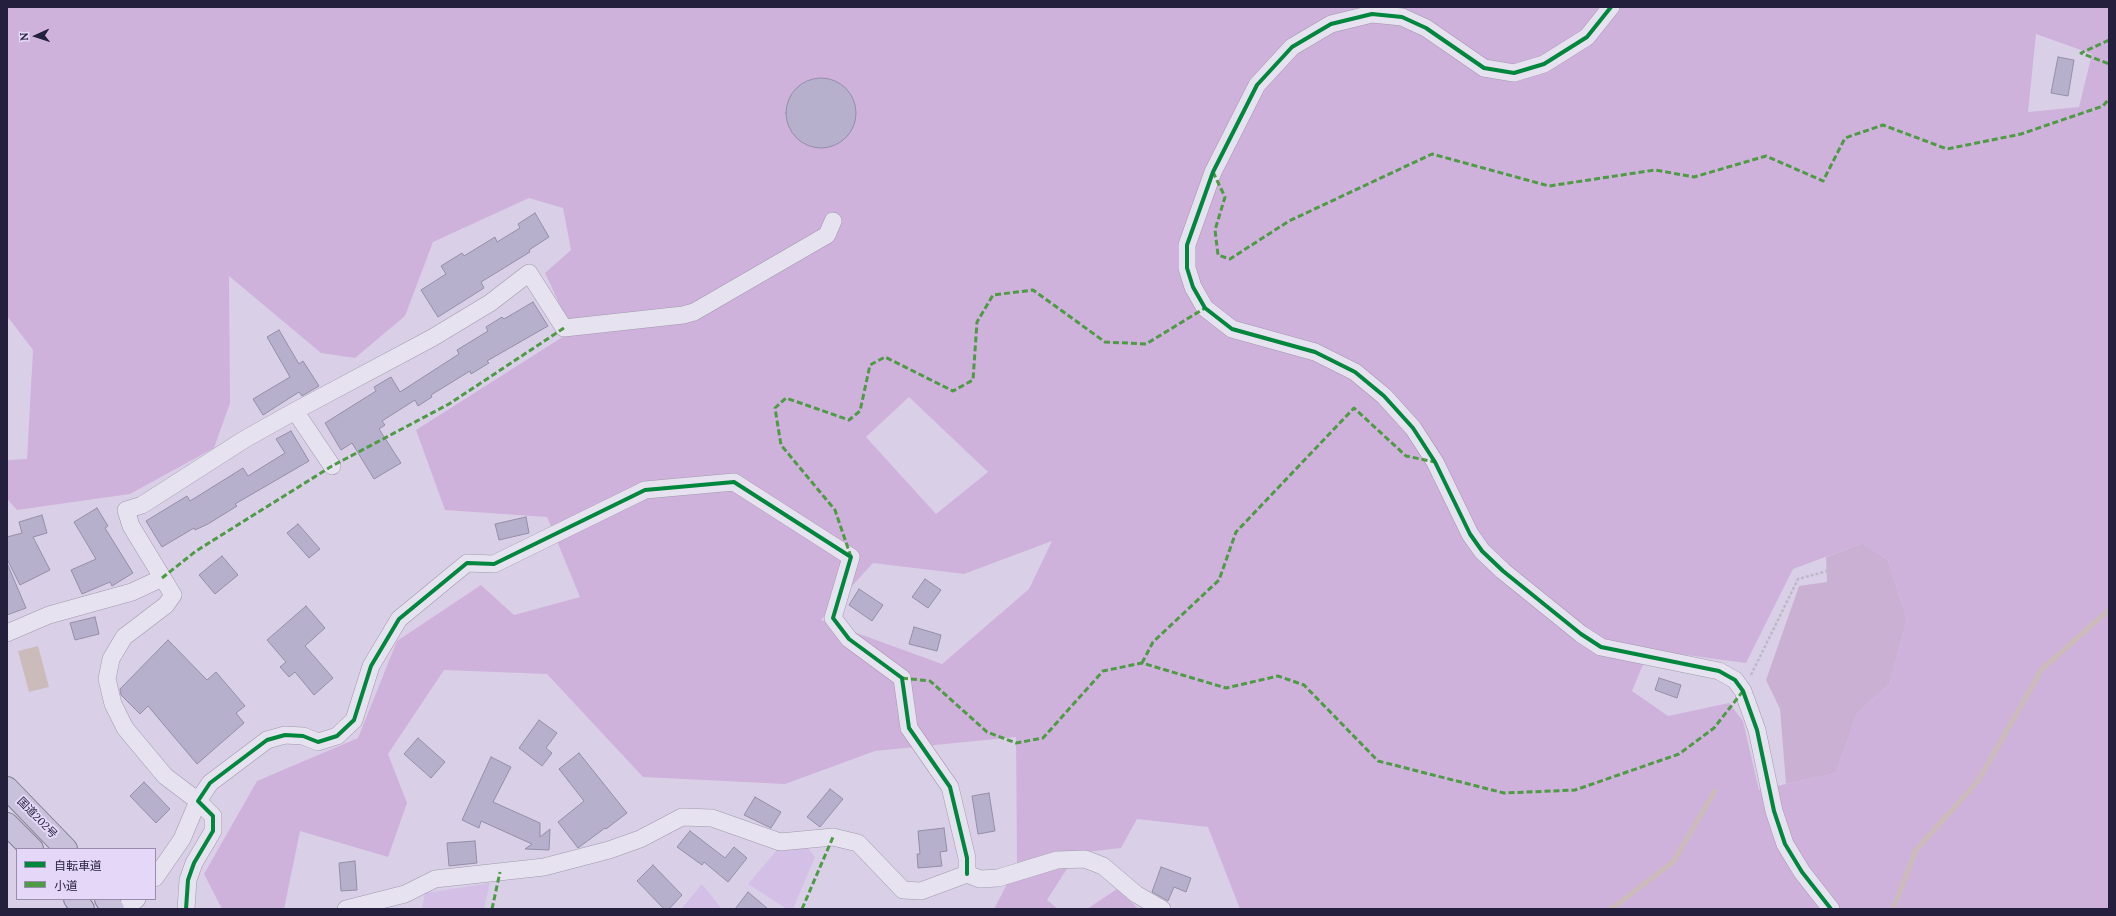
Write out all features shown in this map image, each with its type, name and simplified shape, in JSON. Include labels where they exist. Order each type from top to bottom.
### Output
[{"type":"highway","name":"国道202号","points":[[7,788],[65,848]]},
{"type":"highway","points":[[7,824],[31,848]]},
{"type":"highway","points":[[76,900],[83,909]]},
{"type":"highway","points":[[107,900],[113,909]]},
{"type":"street","points":[[1611,7],[1586,37],[1544,64],[1514,73],[1484,68],[1426,28],[1402,17],[1372,14],[1331,24],[1292,46],[1257,85],[1213,172],[1187,245],[1187,268],[1192,287],[1205,308],[1232,328],[1315,352],[1355,372],[1384,396],[1413,428],[1435,462],[1470,534],[1482,552],[1503,571],[1581,634],[1601,647],[1719,671],[1735,680],[1743,691],[1757,730],[1774,811],[1785,844],[1802,872],[1831,909]]},
{"type":"street","points":[[186,909],[188,880],[194,863],[213,830],[213,816],[198,801],[165,776],[125,728],[113,704],[107,679],[111,659],[124,637],[166,605],[174,595],[131,526],[126,510],[142,504],[295,410],[432,338],[490,303],[529,273],[564,328],[683,315],[694,312],[827,235],[833,221]]},
{"type":"street","points":[[295,410],[332,466]]},
{"type":"street","points":[[156,877],[182,838],[198,801],[210,783],[267,740],[285,735],[303,736],[318,742],[337,736],[354,720],[371,666],[399,619],[466,563],[494,564],[645,490],[734,482],[850,557],[833,618],[850,639],[902,678],[908,728],[950,787],[967,858],[967,874]]},
{"type":"street","points":[[7,633],[49,615],[132,592],[162,578]]},
{"type":"street","points":[[346,909],[405,894],[435,879],[544,867],[609,850],[640,839],[682,817],[712,818],[780,842],[833,837],[858,843],[904,890],[921,891],[967,874],[980,879],[998,878],[1057,860],[1085,859],[1103,866],[1136,894],[1162,909]]},
{"type":"street","points":[[124,909],[136,900]]},
{"type":"path","points":[[1743,691],[1798,579],[1831,570]]},
{"type":"shaded area","points":[[7,7],[2109,7],[2109,909],[1240,909],[1208,827],[1137,819],[1121,848],[1077,853],[1047,900],[1058,909],[994,909],[1017,865],[1016,737],[875,751],[785,784],[643,777],[547,674],[444,670],[388,754],[407,803],[388,857],[300,831],[284,909],[222,909],[204,874],[257,781],[358,738],[397,641],[481,585],[514,615],[580,597],[547,517],[445,510],[416,430],[572,331],[545,273],[571,250],[563,208],[529,198],[433,242],[405,316],[355,358],[321,353],[229,276],[230,403],[214,448],[130,494],[17,510],[7,499],[7,460],[27,459],[33,350],[7,316]],"holes":[[[2036,34],[2092,54],[2079,107],[2028,112]],[[909,397],[988,472],[936,514],[866,437]],[[1052,541],[1029,589],[942,664],[821,620],[873,563],[964,574]],[[1863,543],[1888,560],[1907,619],[1890,683],[1857,714],[1836,773],[1759,790],[1743,721],[1729,703],[1668,716],[1632,691],[1649,650],[1746,663],[1793,569]]]},
{"type":"shaded area","points":[[1863,543],[1888,560],[1907,619],[1890,683],[1857,714],[1836,773],[1786,784],[1780,709],[1766,680],[1799,586],[1827,582],[1826,557]]},
{"type":"shaded area","points":[[38,646],[49,687],[29,692],[18,651]]},
{"type":"shaded area","points":[[808,848],[815,857],[793,909],[787,909],[748,884],[777,850]]},
{"type":"shaded area","points":[[490,883],[484,909],[422,909],[425,893]]},
{"type":"shaded area","points":[[702,884],[722,909],[681,909]]},
{"type":"shaded area","points":[[1117,889],[1139,909],[1087,909]]},
{"type":"building","points":[[2058,57],[2074,60],[2068,96],[2051,93]]},
{"type":"building","points":[[821,78],[834,81],[846,88],[853,100],[856,113],[853,126],[846,138],[834,145],[821,148],[808,145],[796,138],[789,126],[786,113],[789,100],[796,88],[808,81]]},
{"type":"building","points":[[535,213],[549,237],[529,250],[530,252],[481,282],[484,288],[438,317],[421,290],[446,274],[441,266],[462,253],[464,256],[495,237],[497,242],[520,228],[518,224]]},
{"type":"building","points":[[533,302],[548,326],[487,361],[489,363],[471,374],[470,371],[431,395],[432,397],[418,406],[415,400],[382,421],[385,425],[379,429],[401,463],[374,479],[352,443],[341,450],[325,423],[376,391],[374,387],[391,377],[400,392],[459,354],[457,350],[488,331],[486,327],[502,317],[504,319]]},
{"type":"building","points":[[279,330],[299,364],[303,361],[319,386],[302,396],[299,392],[263,415],[253,399],[290,377],[267,337]]},
{"type":"building","points":[[291,431],[309,461],[235,504],[237,506],[208,524],[195,530],[194,528],[162,547],[146,521],[187,496],[190,501],[243,468],[248,476],[285,453],[276,439]]},
{"type":"building","points":[[97,508],[108,526],[105,528],[133,573],[112,586],[110,582],[82,594],[71,570],[96,559],[74,522]]},
{"type":"building","points":[[42,515],[47,533],[33,537],[50,570],[20,585],[7,559],[7,537],[22,533],[19,522]]},
{"type":"building","points":[[526,517],[529,533],[499,540],[495,524]]},
{"type":"building","points":[[298,524],[320,549],[309,558],[287,533]]},
{"type":"building","points":[[222,556],[238,575],[215,594],[199,575]]},
{"type":"building","points":[[7,563],[26,608],[7,615]]},
{"type":"building","points":[[925,579],[941,590],[928,608],[912,597]]},
{"type":"building","points":[[859,589],[883,605],[872,621],[849,605]]},
{"type":"building","points":[[306,606],[325,628],[305,646],[333,678],[314,695],[295,672],[289,677],[280,667],[286,662],[267,640]]},
{"type":"building","points":[[95,617],[99,634],[75,640],[70,623]]},
{"type":"building","points":[[914,627],[941,635],[937,651],[909,644]]},
{"type":"building","points":[[168,640],[207,680],[216,672],[245,706],[236,713],[244,723],[197,764],[148,706],[140,714],[121,695],[120,689]]},
{"type":"building","points":[[1659,678],[1681,685],[1677,698],[1655,690]]},
{"type":"building","points":[[539,720],[557,733],[546,748],[552,753],[542,766],[519,748]]},
{"type":"building","points":[[418,738],[445,762],[431,778],[404,754]]},
{"type":"building","points":[[579,753],[627,813],[578,848],[558,822],[584,801],[559,769]]},
{"type":"building","points":[[491,757],[511,767],[493,802],[540,823],[540,837],[550,829],[549,850],[525,849],[532,844],[481,821],[479,828],[462,820]]},
{"type":"building","points":[[144,782],[170,809],[156,823],[130,796]]},
{"type":"building","points":[[830,789],[843,799],[820,827],[807,817]]},
{"type":"building","points":[[989,793],[995,831],[978,834],[972,796]]},
{"type":"building","points":[[755,797],[781,812],[771,828],[744,815]]},
{"type":"building","points":[[944,828],[947,851],[940,852],[942,866],[918,868],[917,854],[920,854],[918,831]]},
{"type":"building","points":[[690,831],[725,858],[734,847],[747,858],[728,882],[704,862],[702,865],[677,847]]},
{"type":"building","points":[[475,841],[477,863],[449,866],[447,843]]},
{"type":"building","points":[[355,861],[357,890],[341,891],[339,863]]},
{"type":"building","points":[[653,865],[682,895],[669,909],[664,909],[637,881]]},
{"type":"building","points":[[1161,867],[1191,878],[1186,892],[1174,887],[1168,901],[1152,892]]},
{"type":"building","points":[[748,892],[768,909],[735,909]]},
{"type":"waterway","points":[[1893,909],[1916,850],[1978,781],[2042,669],[2109,610]]},
{"type":"waterway","points":[[1611,909],[1673,862],[1715,791]]},
{"type":"marked path","points":[[2109,40],[2081,53],[2109,64]]},
{"type":"marked path","points":[[1213,172],[1225,197],[1215,230],[1218,255],[1230,259],[1289,221],[1432,154],[1549,186],[1655,170],[1694,177],[1766,156],[1823,181],[1845,138],[1883,125],[1947,149],[2021,134],[2103,106],[2109,99]]},
{"type":"marked path","points":[[851,557],[835,510],[781,445],[775,408],[786,398],[849,420],[860,411],[870,365],[885,357],[953,391],[973,380],[977,322],[993,295],[1033,290],[1105,342],[1146,344],[1205,308]]},
{"type":"marked path","points":[[162,578],[196,551],[332,466],[449,404],[564,328]]},
{"type":"marked path","points":[[1142,663],[1153,642],[1219,580],[1236,532],[1354,408],[1406,456],[1435,462]]},
{"type":"marked path","points":[[902,678],[930,681],[987,732],[1016,743],[1043,738],[1103,671],[1142,663],[1226,688],[1278,676],[1304,685],[1378,761],[1504,793],[1575,790],[1679,754],[1714,728],[1743,691]]},
{"type":"marked path","points":[[802,909],[833,837]]},
{"type":"marked path","points":[[492,909],[500,872]]},
{"type":"cycle path","points":[[1611,7],[1587,37],[1544,64],[1514,73],[1484,68],[1426,28],[1402,17],[1372,14],[1331,24],[1292,47],[1257,85],[1213,172],[1187,245],[1187,268],[1193,287],[1205,308],[1232,329],[1315,352],[1355,372],[1384,396],[1413,428],[1435,462],[1470,534],[1482,551],[1503,571],[1581,634],[1601,647],[1719,671],[1735,680],[1743,691],[1757,730],[1774,811],[1785,844],[1802,872],[1831,909]]},
{"type":"cycle path","points":[[186,909],[188,880],[194,863],[213,831],[213,816],[198,801],[210,783],[267,740],[285,735],[303,736],[318,742],[337,736],[354,720],[371,666],[399,619],[467,563],[494,564],[645,490],[734,482],[851,557],[833,618],[849,639],[902,678],[909,728],[950,787],[967,858],[967,874]]}]
